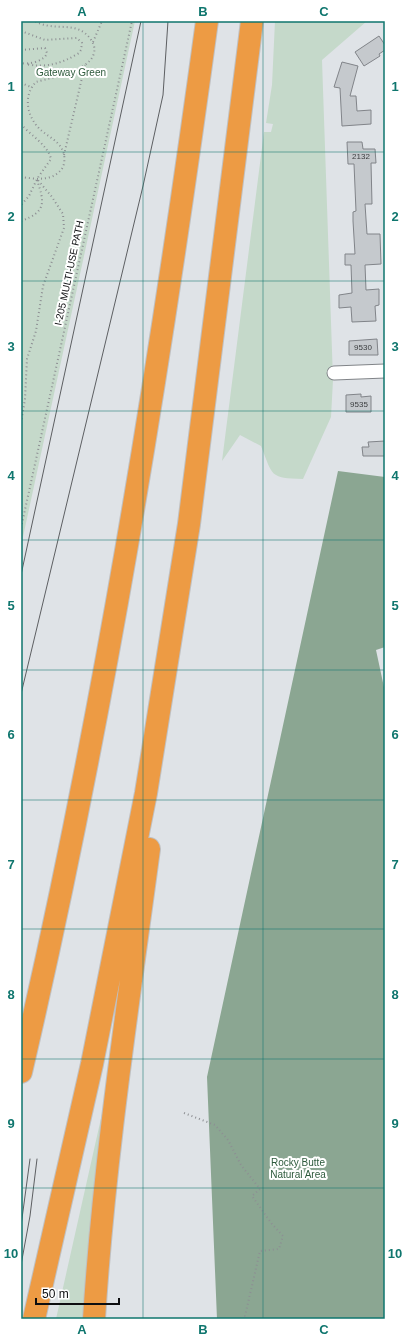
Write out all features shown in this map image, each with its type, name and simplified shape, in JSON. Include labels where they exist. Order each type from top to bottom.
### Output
[{"type":"highway","points":[[21,1072],[72,836],[112,628],[170,284],[207,21]]},
{"type":"highway","points":[[34,1319],[85,1099],[146,794],[188,524],[252,21]]},
{"type":"highway","points":[[94,1319],[119,1065],[149,849],[146,794]]},
{"type":"street","points":[[334,373],[385,371]]},
{"type":"path","points":[[35,21],[44,26],[79,30],[88,36],[93,43]]},
{"type":"path","points":[[64,156],[58,144],[37,127],[28,109],[28,94],[31,87],[36,82],[78,69],[85,65],[94,54],[93,43],[102,21]]},
{"type":"path","name":"I-205 MULTI-USE PATH","points":[[21,528],[132,21]]},
{"type":"path","points":[[21,31],[45,40],[77,38],[82,43],[79,53],[54,65],[37,66],[21,63]]},
{"type":"path","points":[[21,50],[41,48],[47,51],[45,58],[25,64]]},
{"type":"path","points":[[21,177],[37,179],[54,176],[60,171],[64,164],[64,156],[85,65]]},
{"type":"path","points":[[21,83],[31,87]]},
{"type":"path","points":[[21,124],[28,134],[50,152],[52,159],[37,179],[29,196],[21,206]]},
{"type":"path","points":[[21,221],[35,215],[42,207],[43,197],[37,179]]},
{"type":"path","points":[[21,423],[25,399],[27,359],[36,331],[44,286],[64,228],[63,214],[52,197],[37,179]]},
{"type":"path","points":[[184,1113],[215,1125],[228,1140],[241,1165],[260,1189],[252,1196],[272,1224],[283,1236],[279,1249],[260,1251],[245,1316],[246,1319]]},
{"type":"green space","name":"Gateway Green","points":[[21,21],[135,21],[21,546]]},
{"type":"green space","points":[[275,21],[367,21],[322,60],[333,380],[331,417],[303,479],[292,479],[278,476],[268,464],[261,446],[240,435],[222,461],[264,132],[271,132],[273,124],[266,123],[272,85]]},
{"type":"green space","name":"Rocky Butte Natural Area","points":[[338,471],[385,477],[385,647],[376,650],[385,692],[385,1319],[217,1319],[207,1077]]},
{"type":"green space","points":[[108,1087],[85,1319],[56,1319]]},
{"type":"building","points":[[379,36],[385,45],[385,50],[379,54],[380,56],[364,66],[355,52]]},
{"type":"building","points":[[342,62],[358,66],[350,96],[356,96],[357,111],[371,110],[371,124],[342,126],[340,88],[334,87]]},
{"type":"building","points":[[347,142],[362,142],[363,149],[375,149],[376,163],[371,163],[372,204],[365,204],[367,234],[380,234],[381,264],[365,265],[366,290],[379,289],[379,305],[375,306],[376,321],[352,322],[351,307],[339,308],[339,295],[352,293],[351,265],[345,265],[345,254],[355,254],[353,221],[353,212],[356,211],[354,164],[348,164]]},
{"type":"building","points":[[377,339],[378,355],[349,355],[349,341]]},
{"type":"building","points":[[361,394],[361,397],[371,396],[371,412],[346,412],[346,395]]},
{"type":"building","points":[[385,441],[385,456],[363,456],[362,447],[369,447],[368,442]]},
{"type":"tram line","points":[[21,575],[141,21]]},
{"type":"tram line","points":[[21,694],[143,186],[163,95],[168,21]]},
{"type":"tram line","points":[[21,1226],[30,1159]]},
{"type":"tram line","points":[[21,1265],[30,1216],[37,1159]]}]
